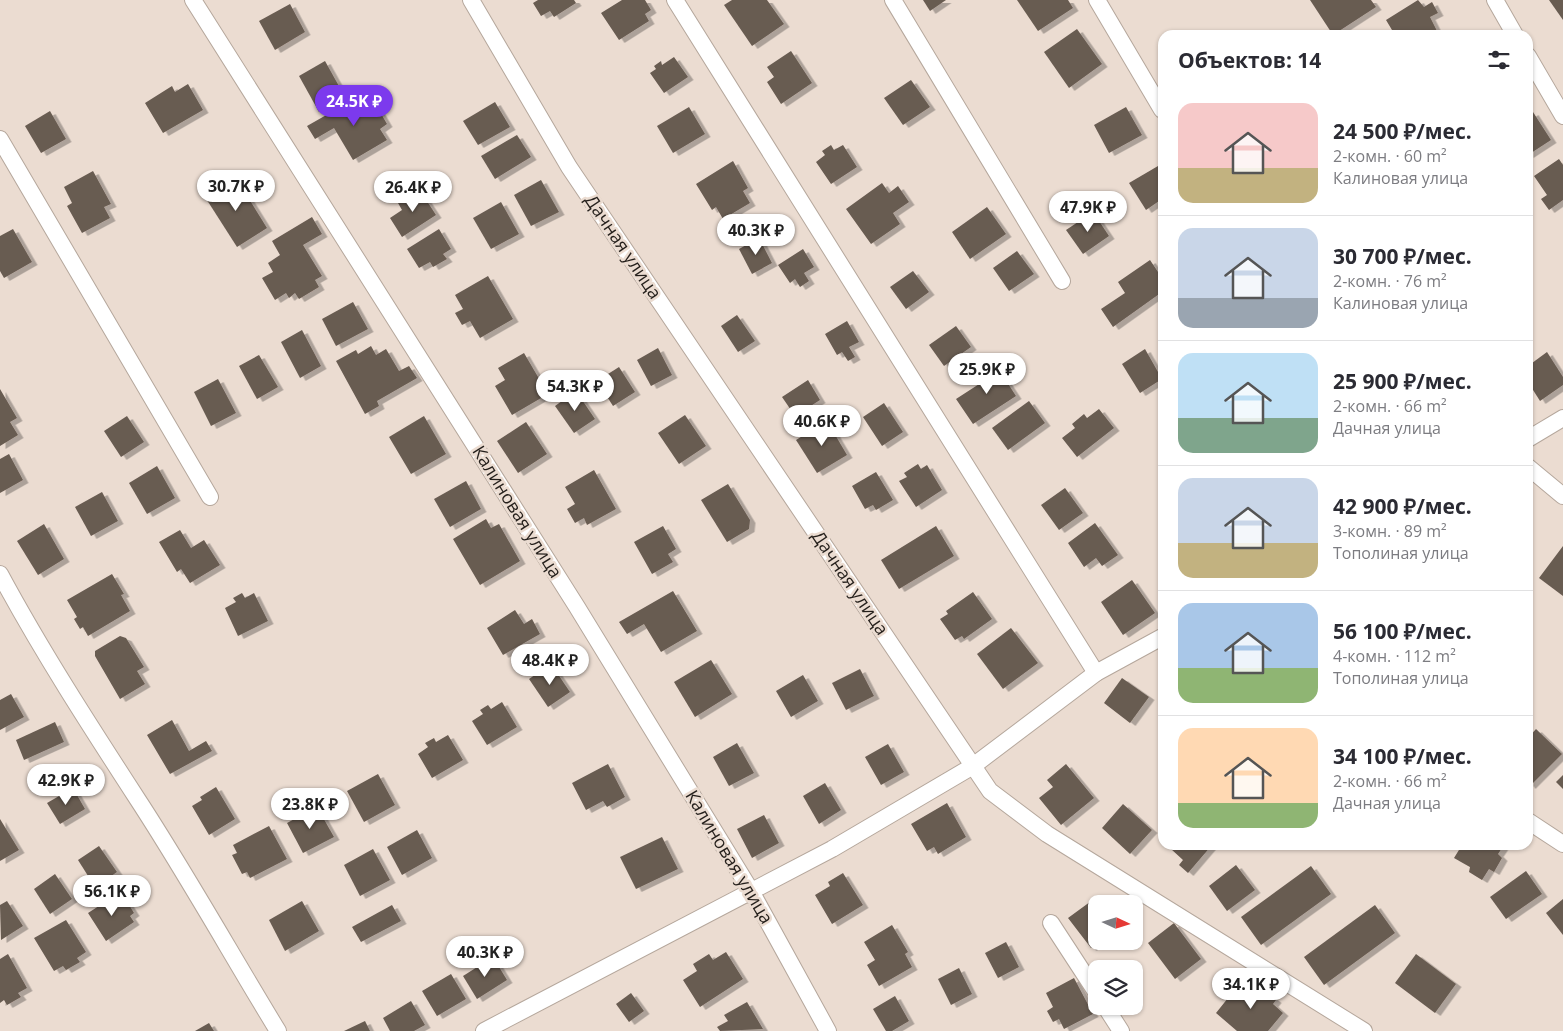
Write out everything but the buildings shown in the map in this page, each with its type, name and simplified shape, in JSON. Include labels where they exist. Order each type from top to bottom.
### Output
[{"type":"street","name":"Калиновая улица","points":[[193,0],[577,607],[751,891],[828,1031]]},
{"type":"street","name":"Дачная улица","points":[[472,0],[569,167],[990,791],[1047,834],[1364,1031]]},
{"type":"street","points":[[675,0],[1096,672]]},
{"type":"street","points":[[893,0],[1062,281]]},
{"type":"street","points":[[1097,0],[1158,103]]},
{"type":"street","points":[[1495,0],[1512,30]]},
{"type":"street","points":[[1533,65],[1563,116]]},
{"type":"street","points":[[0,139],[210,496]]},
{"type":"street","points":[[1533,436],[1563,418]]},
{"type":"street","points":[[1533,471],[1563,496]]},
{"type":"street","points":[[0,574],[23,617],[100,744],[139,801],[278,1031]]},
{"type":"street","points":[[484,1031],[832,849],[973,766],[1096,672],[1158,639]]},
{"type":"street","points":[[1533,824],[1563,844]]},
{"type":"street","points":[[1052,923],[1088,979]]},
{"type":"street","points":[[1111,1015],[1121,1031]]}]
